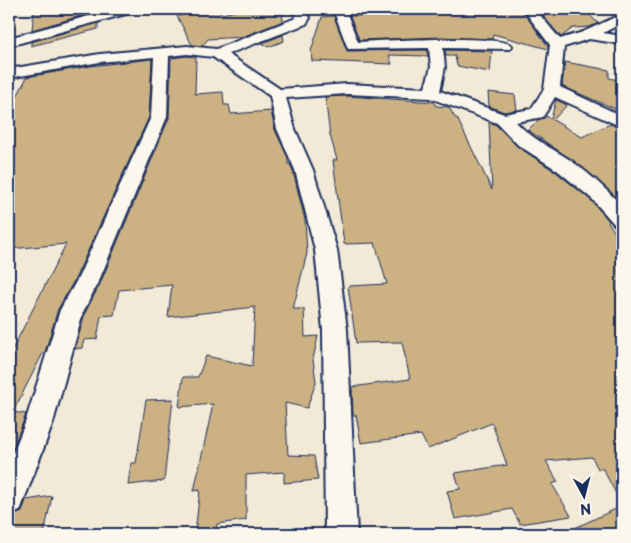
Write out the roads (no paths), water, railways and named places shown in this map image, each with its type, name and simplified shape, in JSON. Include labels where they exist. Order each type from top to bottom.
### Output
[{"type":"street","points":[[9,42],[128,9]]},
{"type":"street","points":[[9,73],[100,58],[162,52],[187,50],[216,53],[302,21],[299,9]]},
{"type":"street","points":[[339,9],[353,46],[465,42],[505,46]]},
{"type":"street","points":[[503,119],[537,113],[552,88],[556,45],[529,9]]},
{"type":"street","points":[[556,45],[588,35],[622,18]]},
{"type":"street","points":[[588,35],[622,40]]},
{"type":"street","points":[[432,93],[438,67],[436,44]]},
{"type":"street","points":[[9,500],[39,423],[72,310],[87,283],[159,117],[162,52]]},
{"type":"street","points":[[216,53],[277,94],[347,89],[432,93],[503,119],[524,141],[564,166],[599,194],[622,219]]},
{"type":"street","points":[[552,88],[622,122]]},
{"type":"street","points":[[277,94],[286,128],[304,170],[326,250],[334,330],[341,534]]}]
